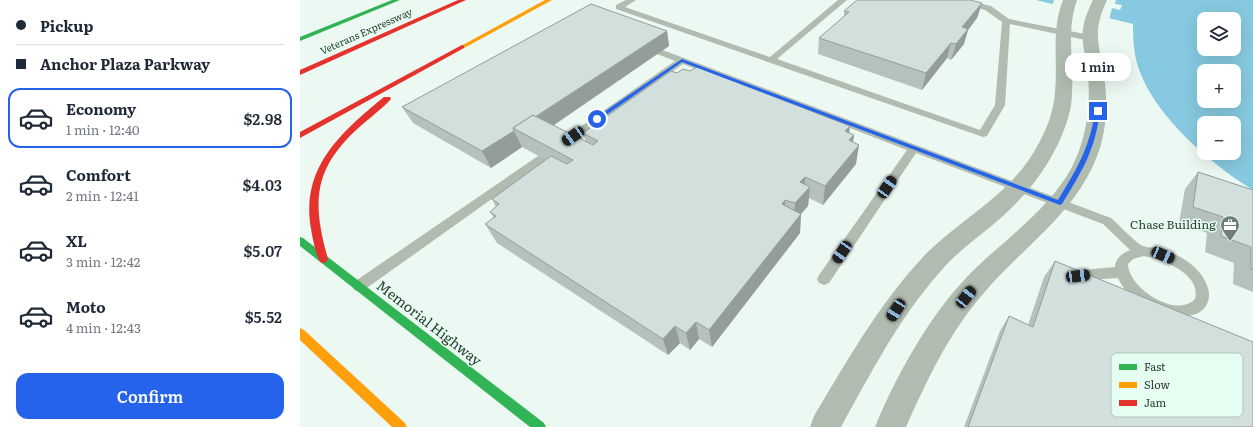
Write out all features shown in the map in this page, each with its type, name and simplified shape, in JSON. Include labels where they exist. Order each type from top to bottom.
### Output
[{"type":"main road","points":[[354,16],[389,0]]},
{"type":"main road","name":"Veterans Expressway","points":[[300,39],[397,0]]},
{"type":"main road","name":"Veterans Expressway","points":[[300,73],[463,0]]},
{"type":"main road","points":[[300,135],[549,0]]},
{"type":"main road","points":[[323,259],[314,224],[313,197],[316,183],[328,158],[360,122],[434,63]]},
{"type":"main road","name":"Memorial Highway","points":[[300,241],[540,427]]},
{"type":"main road","points":[[300,333],[401,427]]},
{"type":"street","points":[[890,427],[924,362],[957,308],[974,286],[1037,228],[1060,203],[1082,167],[1095,131],[1098,111],[1098,94],[1091,30],[1100,0]]},
{"type":"street","points":[[825,427],[876,341],[917,282],[944,251],[988,217],[1018,188],[1040,160],[1052,138],[1059,116],[1064,87],[1065,16]]},
{"type":"lane","points":[[632,0],[619,7],[983,134],[1000,105],[1006,21]]},
{"type":"lane","points":[[771,60],[843,0]]},
{"type":"lane","points":[[957,0],[988,8],[1006,21],[1065,16],[1091,30]]},
{"type":"lane","points":[[660,52],[1107,221],[1140,252]]},
{"type":"lane","points":[[561,145],[682,60]]},
{"type":"lane","points":[[824,278],[914,148]]},
{"type":"lane","points":[[359,286],[541,158]]},
{"type":"lane","points":[[1140,252],[1154,252],[1182,264],[1193,274],[1203,291],[1203,298],[1200,304],[1193,310],[1182,312],[1158,308],[1136,294],[1128,286],[1122,272],[1123,261],[1128,256],[1140,252]]},
{"type":"lane","points":[[1066,286],[1069,277],[1122,272]]},
{"type":"water","points":[[1036,0],[1253,0],[1253,190],[1237,180],[1211,160],[1241,160],[1241,116],[1197,116],[1197,147],[1172,123],[1148,89],[1136,61],[1133,24]]},
{"type":"pier","points":[[1054,0],[1116,0],[1115,4],[1122,5],[1120,10],[1112,8],[1109,20],[1052,6]]},
{"type":"building","points":[[857,0],[970,0],[982,3],[962,27],[968,29],[956,44],[951,43],[926,73],[819,38],[849,12],[844,11]]},
{"type":"building","points":[[591,4],[667,31],[535,117],[533,115],[513,128],[514,131],[482,151],[402,107]]},
{"type":"building","points":[[697,67],[850,126],[845,131],[854,135],[849,140],[859,145],[825,186],[805,177],[800,182],[810,187],[795,203],[785,200],[782,204],[801,214],[709,330],[696,322],[686,333],[675,326],[663,339],[485,224],[496,216],[490,212],[499,204],[492,199],[551,156],[567,164],[573,160],[513,128],[533,115],[593,145],[598,141],[583,133],[671,71],[677,73],[683,69],[690,71]]},
{"type":"building","points":[[1198,172],[1253,190],[1253,269],[1251,269],[1251,247],[1221,236],[1223,217],[1193,207]]},
{"type":"building","points":[[1055,261],[1253,342],[1253,427],[968,427],[1009,316],[1033,327]]},
{"type":"traffic: fast","points":[[300,39],[397,0]]},
{"type":"traffic: fast","points":[[300,241],[540,427]]},
{"type":"traffic: slow","points":[[462,47],[549,0]]},
{"type":"traffic: slow","points":[[300,333],[401,427]]},
{"type":"traffic: jam","points":[[300,73],[463,0]]},
{"type":"traffic: jam","points":[[300,135],[462,47]]},
{"type":"traffic: jam","points":[[323,259],[316,232],[313,212],[315,188],[320,172],[338,144],[349,132],[387,99]]},
{"type":"place","name":"Chase Building","points":[[1230,242]]},
{"type":"route","points":[[597,119],[682,60],[1060,203],[1082,167],[1095,131],[1098,111]]}]
